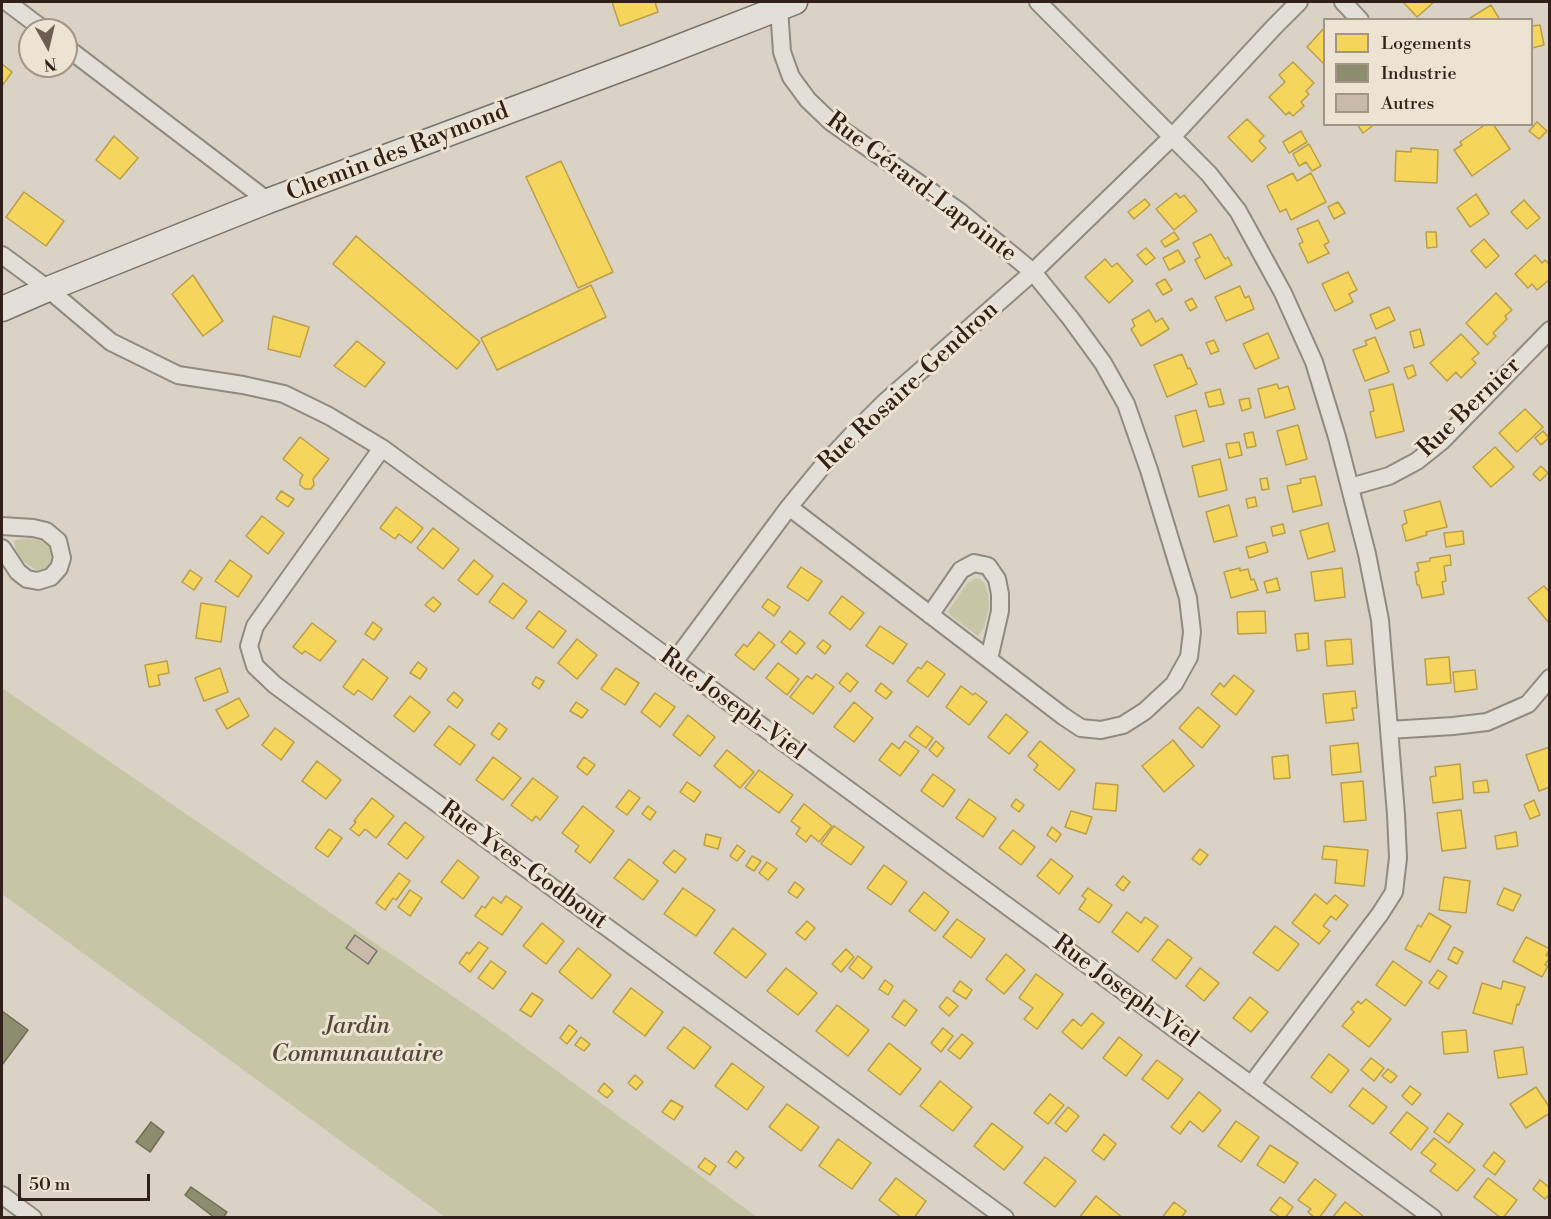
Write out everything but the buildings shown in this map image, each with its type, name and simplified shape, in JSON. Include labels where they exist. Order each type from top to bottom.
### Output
[{"type":"street","points":[[7,2],[28,18]]},
{"type":"street","points":[[1038,2],[1209,174],[1238,211],[1283,293],[1314,362],[1350,487],[1367,554],[1380,620],[1396,814],[1398,858],[1394,892],[1380,914],[1251,1085]]},
{"type":"street","name":"Rue Rosaire-Gendron","points":[[674,662],[789,507],[821,468],[885,402],[1033,272],[1172,137],[1299,2]]},
{"type":"street","points":[[1343,2],[1358,18]]},
{"type":"street","name":"Chemin des Raymond","points":[[2,309],[268,201],[787,5]]},
{"type":"street","name":"Rue Gérard-Lapointe","points":[[787,5],[782,52],[791,77],[808,100],[831,122],[959,212],[1033,272],[1103,363],[1126,404],[1149,470],[1188,598],[1192,632],[1189,657],[1174,684],[1145,711],[1123,725],[1101,730],[1081,728],[789,507]]},
{"type":"street","points":[[78,56],[268,201]]},
{"type":"street","name":"Rue Joseph-Viel","points":[[2,255],[48,289],[111,342],[178,375],[284,394],[329,416],[382,448],[1433,1218]]},
{"type":"street","name":"Rue Bernier","points":[[1350,487],[1389,476],[1417,461],[1442,441],[1550,330]]},
{"type":"street","name":"Rue Yves-Godbout","points":[[382,448],[255,626],[249,646],[255,666],[275,685],[1005,1218]]},
{"type":"street","points":[[2,526],[46,531],[58,541],[62,558],[59,568],[51,577],[39,580],[27,579],[18,572],[2,548]]},
{"type":"street","points":[[930,615],[961,570],[974,563],[988,566],[997,579],[1000,594],[1000,611],[989,659]]},
{"type":"street","points":[[1389,729],[1487,722],[1528,704],[1550,678]]},
{"type":"street","points":[[2,1195],[33,1218]]},
{"type":"green space","points":[[28,538],[43,541],[51,546],[54,557],[52,565],[46,570],[34,569],[20,559],[14,542]]},
{"type":"green space","points":[[976,578],[985,584],[989,607],[984,627],[978,636],[948,611],[967,584]]},
{"type":"green space","name":"Jardin Communautaire","points":[[2,688],[486,1019],[757,1217],[445,1217],[2,894]]}]
